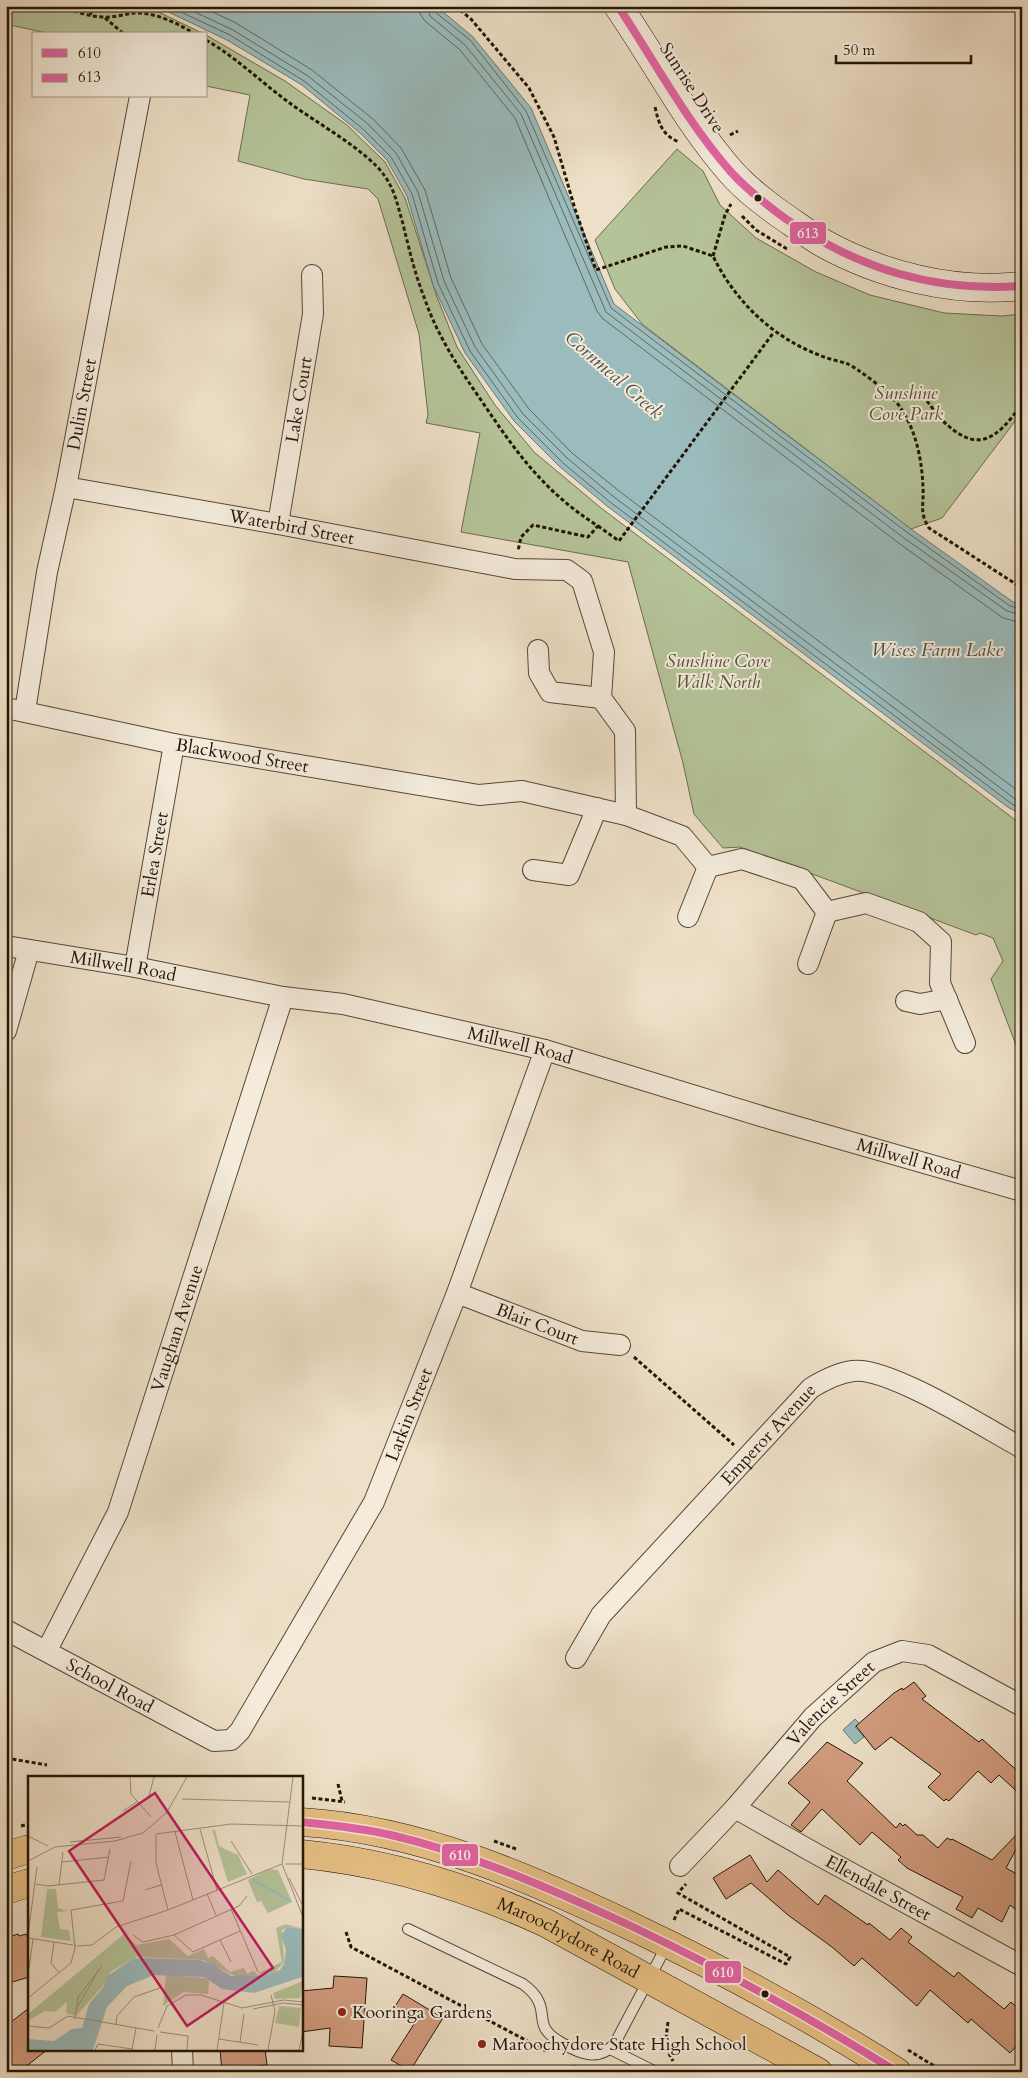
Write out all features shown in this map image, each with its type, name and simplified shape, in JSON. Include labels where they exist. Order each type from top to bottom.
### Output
[{"type":"main road","name":"Maroochydore Road","points":[[302,1822],[322,1823],[373,1832],[462,1856],[671,1932],[897,2072]]},
{"type":"main road","points":[[6,1856],[28,1848]]},
{"type":"main road","name":"Maroochydore Road","points":[[302,1854],[374,1864],[428,1877],[470,1891],[546,1923],[818,2072]]},
{"type":"main road","points":[[6,1890],[28,1883]]},
{"type":"street","name":"Sunrise Drive","points":[[618,6],[696,125],[738,180],[820,242],[881,269],[924,280],[957,285],[1022,286]]},
{"type":"street","name":"Sunrise Drive","points":[[638,6],[750,177],[768,200],[784,216]]},
{"type":"street","points":[[670,55],[683,87],[698,113],[696,125]]},
{"type":"street","name":"Dulin Street","points":[[16,709],[66,487],[140,98]]},
{"type":"street","name":"Lake Court","points":[[278,524],[313,314],[312,275]]},
{"type":"street","name":"Waterbird Street","points":[[66,487],[278,524],[515,569],[567,570],[582,581],[604,652],[601,698]]},
{"type":"street","points":[[538,650],[539,673],[550,692],[601,698],[625,731],[626,815]]},
{"type":"street","name":"Blackwood Street","points":[[16,709],[174,744],[479,796],[522,791],[597,808],[626,815],[682,836],[708,867]]},
{"type":"street","name":"Erlea Street","points":[[135,967],[174,744]]},
{"type":"street","points":[[532,870],[569,875],[597,808]]},
{"type":"street","points":[[688,918],[708,867],[742,859],[802,879],[827,912]]},
{"type":"street","points":[[827,912],[866,903],[919,922],[941,942],[940,983],[965,1043]]},
{"type":"street","points":[[808,964],[827,912]]},
{"type":"street","name":"Millwell Road","points":[[6,946],[135,967],[283,997],[343,1004],[545,1050],[774,1120],[1022,1191]]},
{"type":"street","points":[[6,1031],[29,950]]},
{"type":"street","name":"Vaughan Avenue","points":[[47,1650],[118,1512],[283,997]]},
{"type":"street","points":[[906,1001],[920,1004],[946,999]]},
{"type":"street","name":"Larkin Street","points":[[214,1741],[231,1740],[240,1731],[374,1502],[457,1293],[545,1050]]},
{"type":"street","name":"Blair Court","points":[[457,1293],[582,1341],[620,1345]]},
{"type":"street","name":"Emperor Avenue","points":[[576,1658],[601,1615],[810,1388],[836,1374],[854,1370],[877,1373],[903,1383],[1022,1448]]},
{"type":"street","name":"School Road","points":[[6,1630],[47,1650],[214,1741]]},
{"type":"street","name":"Valencie Street","points":[[680,1866],[735,1808],[813,1717],[874,1662],[902,1651],[928,1655],[1022,1706]]},
{"type":"street","name":"Ellendale Street","points":[[735,1808],[1022,1966]]},
{"type":"street","points":[[182,2050],[184,2072]]},
{"type":"lane","points":[[408,1929],[523,1984],[535,1993],[539,2001],[543,2025],[547,2032],[572,2049],[585,2054],[596,2055],[610,2049],[649,1980],[671,1932]]},
{"type":"lane","points":[[610,2049],[656,2072]]},
{"type":"path","points":[[62,6],[105,18],[137,13],[157,16],[178,24],[192,32]]},
{"type":"path","points":[[90,15],[94,6]]},
{"type":"path","points":[[455,6],[471,19],[529,88],[554,137],[574,209],[596,270],[666,247],[683,246],[713,256]]},
{"type":"path","points":[[105,18],[122,32]]},
{"type":"path","points":[[208,41],[233,57],[290,103],[370,160],[383,174],[397,201],[424,297],[438,331],[457,365],[518,454],[537,476],[586,519],[619,541],[774,332]]},
{"type":"path","points":[[731,204],[725,215],[713,256],[722,275],[742,302],[774,332],[819,355],[850,365],[891,396],[908,422],[919,451],[923,488],[922,517],[929,528],[1022,588]]},
{"type":"path","points":[[891,396],[901,392],[912,392],[929,401],[939,416],[958,434],[976,440],[993,436],[1005,427],[1022,404]]},
{"type":"path","points":[[515,569],[521,537],[533,526],[588,538],[598,526]]},
{"type":"path","points":[[620,1345],[747,1457]]},
{"type":"path","points":[[6,1758],[47,1765]]},
{"type":"path","points":[[338,1784],[342,1801]]},
{"type":"path","points":[[671,1932],[679,1910],[786,1964],[790,1957],[678,1893],[692,1877],[680,1866]]},
{"type":"path","points":[[346,1932],[351,1947],[550,2053]]},
{"type":"path","points":[[668,2022],[665,2046],[673,2061]]},
{"type":"path","points":[[567,2062],[584,2072]]},
{"type":"green space","points":[[6,6],[146,6],[200,32],[42,32],[6,24]]},
{"type":"green space","name":"Sunshine Cove Walk North","points":[[208,36],[285,81],[347,125],[385,162],[405,198],[437,297],[457,347],[495,405],[534,452],[601,508],[1022,825],[1022,1061],[991,979],[1003,961],[993,938],[980,933],[976,935],[740,847],[723,848],[694,814],[683,763],[628,562],[461,532],[480,433],[426,423],[428,415],[419,334],[378,199],[368,189],[304,179],[238,161],[250,95],[208,86]]},
{"type":"green space","name":"Sunshine Cove Park","points":[[677,149],[703,171],[720,205],[756,238],[816,272],[870,295],[944,313],[1002,316],[1022,314],[1022,412],[942,518],[911,529],[642,324],[615,289],[595,240]]},
{"type":"water","name":"Wises Farm Lake","points":[[156,6],[436,6],[473,37],[531,108],[614,304],[911,529],[1013,602],[1022,604],[1022,814],[1009,808],[607,506],[559,466],[514,421],[465,353],[433,285],[407,196],[387,160],[360,133],[302,85],[227,40]]},
{"type":"water","points":[[855,1719],[859,1723],[855,1727],[864,1737],[855,1744],[843,1730]]},
{"type":"building","points":[[914,1682],[926,1696],[922,1699],[979,1742],[982,1739],[1022,1775],[1022,1796],[999,1775],[991,1783],[978,1771],[949,1801],[946,1799],[944,1801],[928,1787],[941,1774],[891,1737],[875,1750],[856,1726],[894,1693],[902,1688],[903,1690]]},
{"type":"building","points":[[827,1742],[863,1763],[847,1781],[896,1828],[900,1823],[903,1826],[905,1824],[917,1835],[923,1835],[938,1848],[947,1838],[952,1839],[992,1860],[1022,1829],[1022,1838],[1006,1868],[1022,1877],[1022,1915],[1010,1905],[1002,1922],[978,1908],[972,1918],[956,1909],[963,1897],[907,1868],[898,1860],[901,1857],[872,1832],[860,1845],[822,1809],[801,1832],[791,1825],[810,1802],[788,1783]]},
{"type":"building","points":[[750,1855],[767,1882],[778,1870],[818,1905],[825,1895],[868,1925],[869,1923],[890,1940],[901,1928],[912,1937],[908,1942],[954,1977],[958,1972],[1004,2009],[1011,2002],[1022,2012],[1022,2040],[1010,2053],[971,2019],[968,2023],[930,1990],[917,2006],[862,1958],[854,1966],[832,1947],[788,1915],[751,1883],[726,1899],[713,1878]]},
{"type":"building","points":[[18,1934],[19,1936],[26,1934],[28,1939],[28,1977],[6,1984],[6,1938]]},
{"type":"building","points":[[334,1976],[367,1978],[362,2048],[329,2046],[330,2028],[302,2032],[302,1991],[333,1988]]},
{"type":"building","points":[[403,1994],[443,2018],[410,2071],[391,2060],[414,2024],[392,2011]]},
{"type":"building","points":[[28,2009],[28,2050],[47,2050],[19,2072],[6,2072],[6,2026]]},
{"type":"building","points":[[220,2050],[265,2050],[267,2065],[248,2067],[249,2070],[222,2072]]},
{"type":"transit line","name":"613","points":[[618,6],[686,112],[715,153],[744,185],[786,219],[841,251],[869,264],[898,274],[927,281],[958,285],[989,287],[1022,286]]},
{"type":"transit line","name":"610","points":[[302,1822],[369,1830],[391,1835],[422,1843],[514,1874],[631,1926],[733,1977],[897,2072]]},
{"type":"place","name":"Kooringa Gardens","points":[[342,2012]]},
{"type":"place","name":"Maroochydore State High School","points":[[482,2044]]},
{"type":"water label","name":"Cornmeal Creek","points":[[614,375]]}]
